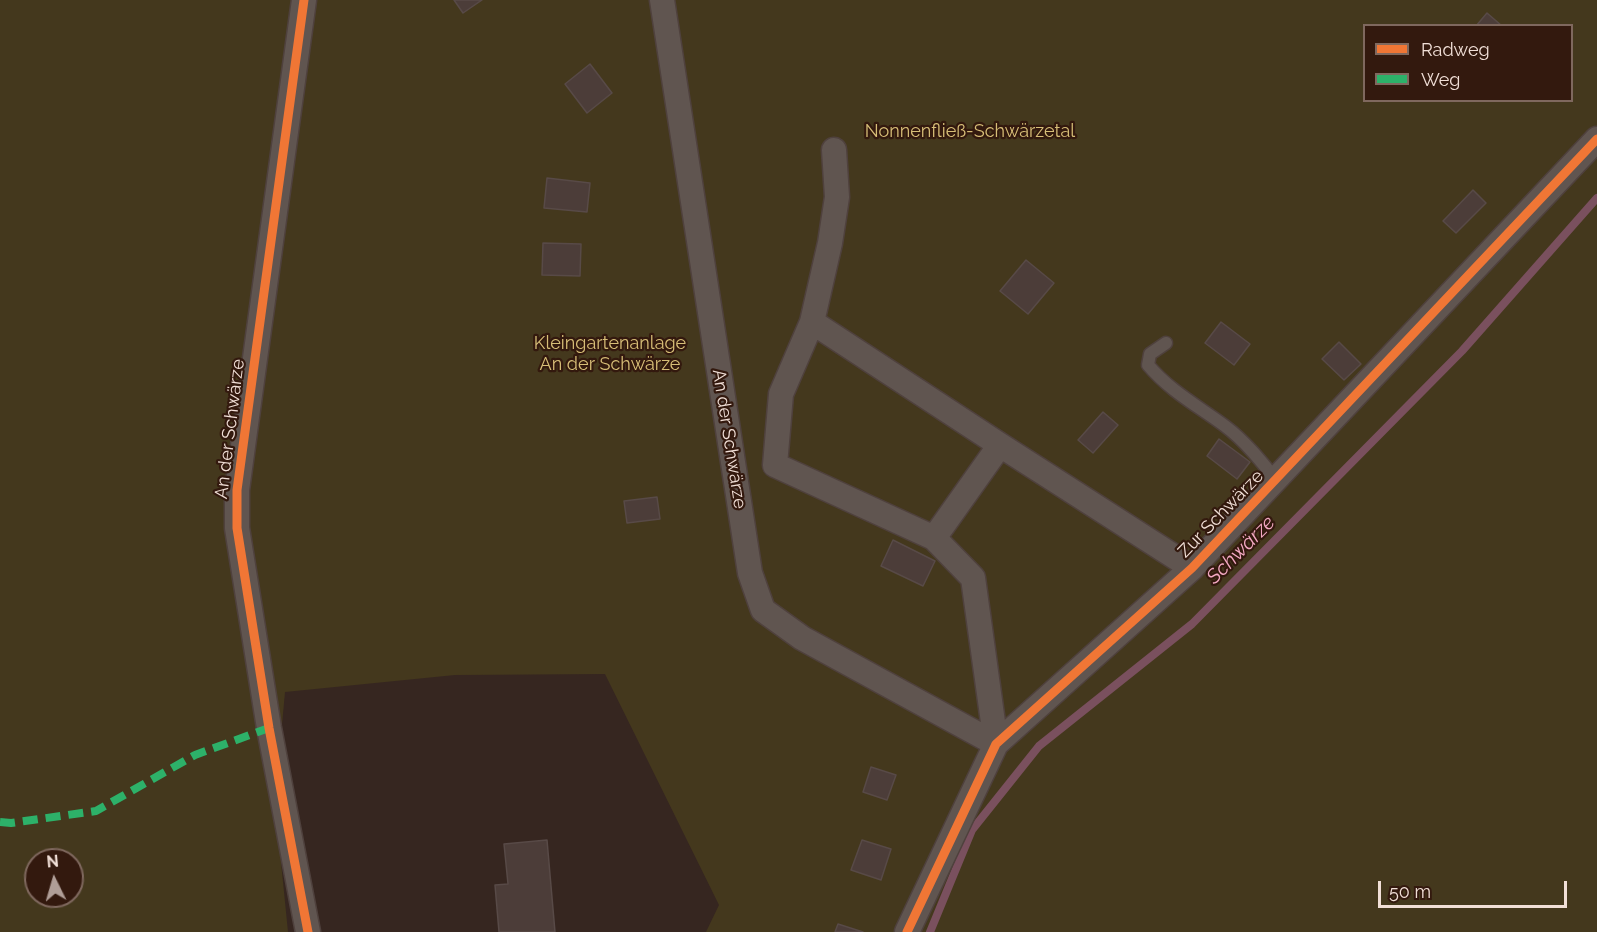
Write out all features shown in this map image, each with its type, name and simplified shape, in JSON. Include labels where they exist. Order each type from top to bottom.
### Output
[{"type":"street","name":"An der Schwärze","points":[[304,0],[237,490],[237,528],[267,716],[308,932]]},
{"type":"street","name":"An der Schwärze","points":[[662,0],[750,573],[763,610],[802,638],[996,744]]},
{"type":"street","name":"Zur Schwärze","points":[[907,932],[996,744],[1192,568],[1277,481],[1597,139]]},
{"type":"street","points":[[834,150],[837,197],[830,243],[812,322],[781,394],[775,465],[934,538],[973,578],[996,744]]},
{"type":"street","points":[[812,322],[1192,568]]},
{"type":"street","points":[[934,538],[1000,445]]},
{"type":"lane","points":[[1166,343],[1150,354],[1149,365],[1162,381],[1226,427],[1257,457],[1277,481]]},
{"type":"green space","points":[[0,0],[1597,0],[1597,932],[706,932],[719,905],[605,674],[455,675],[285,692],[275,802],[288,932],[0,932]]},
{"type":"building","points":[[454,0],[482,0],[463,13]]},
{"type":"building","points":[[1487,13],[1500,24],[1478,24]]},
{"type":"building","points":[[590,64],[612,93],[587,113],[565,84]]},
{"type":"building","points":[[547,178],[590,183],[587,212],[544,208]]},
{"type":"building","points":[[1473,190],[1486,203],[1456,233],[1443,221]]},
{"type":"building","points":[[543,243],[581,244],[580,276],[542,275]]},
{"type":"building","points":[[1026,260],[1054,283],[1028,314],[1000,291]]},
{"type":"building","points":[[1221,322],[1250,344],[1234,365],[1205,343]]},
{"type":"building","points":[[1339,342],[1361,364],[1344,380],[1322,359]]},
{"type":"building","points":[[1103,412],[1118,425],[1093,453],[1078,440]]},
{"type":"building","points":[[1219,439],[1250,462],[1237,479],[1207,456]]},
{"type":"building","points":[[657,497],[660,519],[627,523],[624,501]]},
{"type":"building","points":[[893,540],[935,561],[923,586],[881,566]]},
{"type":"building","points":[[871,767],[896,775],[887,800],[863,792]]},
{"type":"building","points":[[547,840],[555,932],[499,932],[495,885],[508,884],[504,844]]},
{"type":"building","points":[[862,840],[891,849],[881,880],[851,870]]},
{"type":"building","points":[[838,924],[863,932],[835,932]]},
{"type":"waterway","name":"Schwärze","points":[[930,932],[972,830],[1039,746],[1192,624],[1462,351],[1597,198]]},
{"type":"marked path","points":[[0,822],[11,823],[96,811],[195,755],[269,728]]},
{"type":"cycle path","points":[[304,0],[237,490],[237,528],[269,728],[308,932]]},
{"type":"cycle path","points":[[907,932],[996,744],[1192,568],[1597,139]]},
{"type":"park label","name":"Nonnenfließ-Schwärzetal","points":[[970,132]]},
{"type":"park label","name":"Kleingartenanlage An der Schwärze","points":[[610,354]]}]
